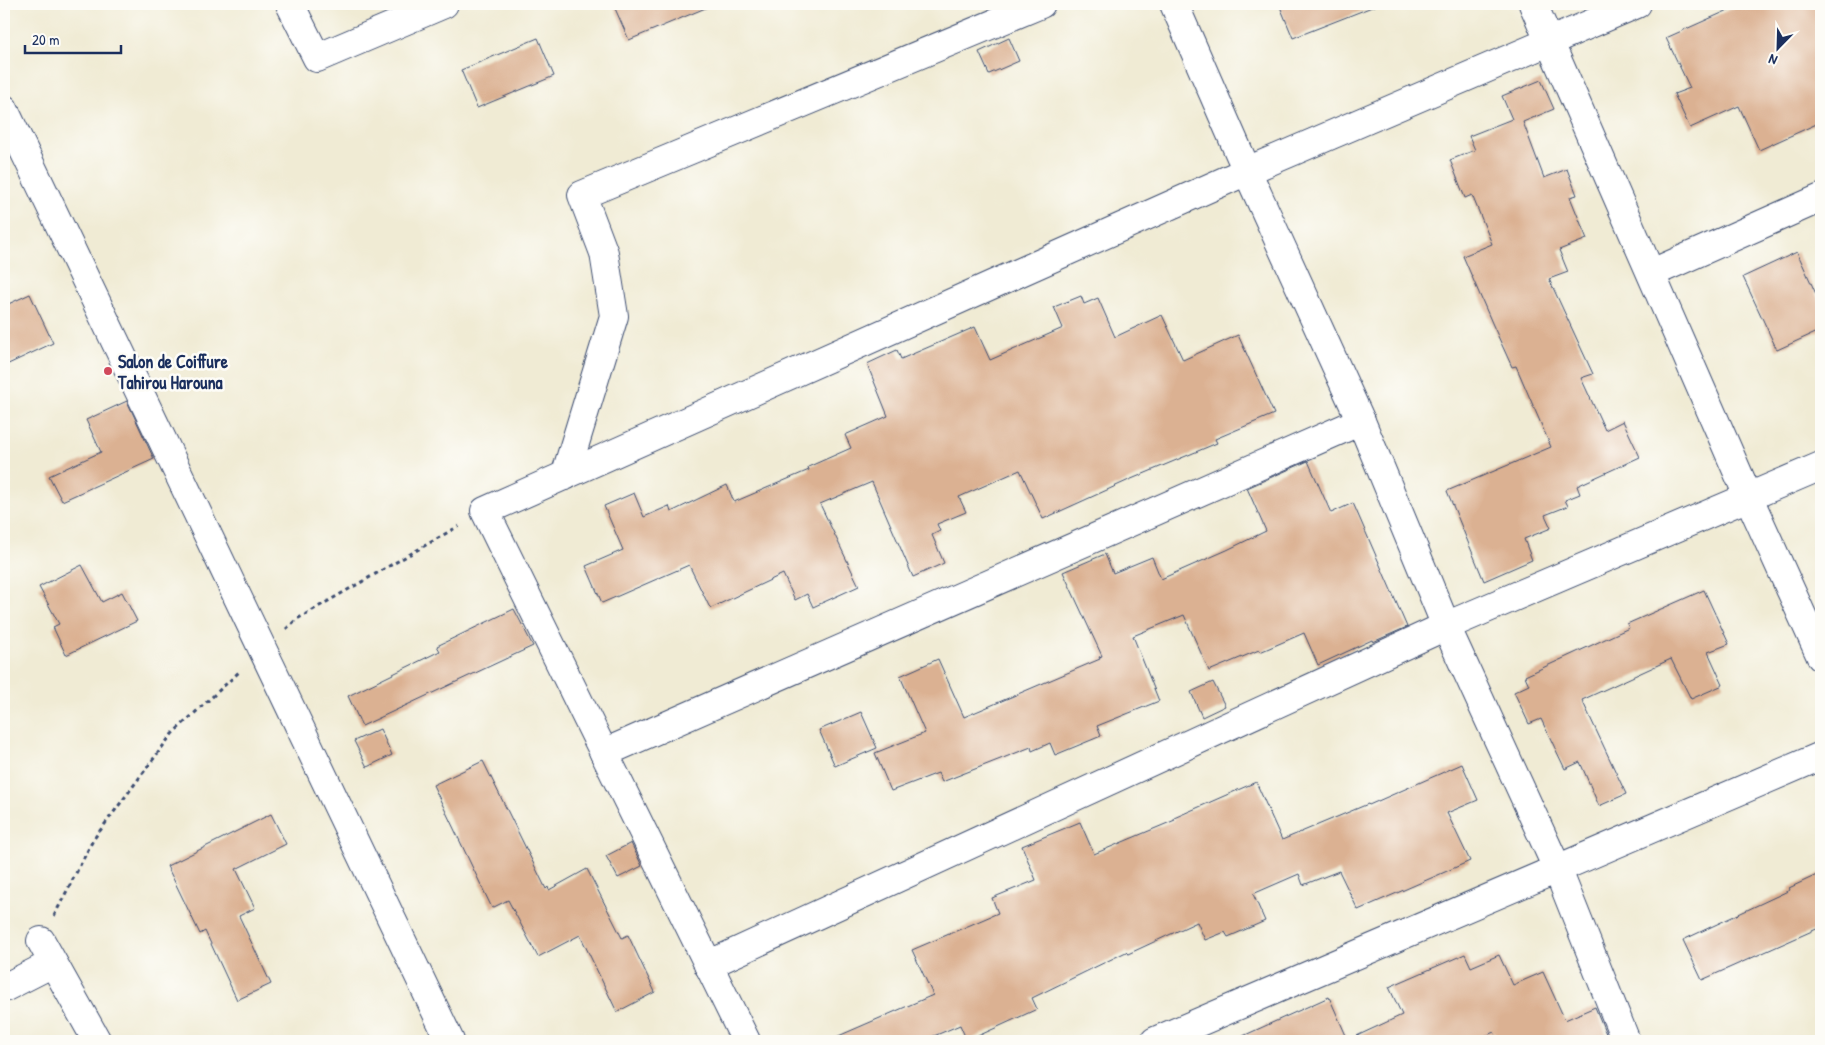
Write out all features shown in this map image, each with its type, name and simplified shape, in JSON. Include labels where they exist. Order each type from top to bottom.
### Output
[{"type":"street","points":[[290,4],[317,58],[444,4]]},
{"type":"street","points":[[565,476],[614,316],[604,253],[582,195],[1041,4]]},
{"type":"street","points":[[1174,4],[1360,422],[1446,626],[1557,868],[1626,1041]]},
{"type":"street","points":[[1533,4],[1748,496],[1821,657]]},
{"type":"street","points":[[746,1041],[485,511],[1248,171],[1637,4]]},
{"type":"street","points":[[4,109],[450,1041]]},
{"type":"street","points":[[1652,274],[1821,198]]},
{"type":"street","points":[[604,753],[1360,422]]},
{"type":"street","points":[[708,965],[1446,626],[1821,466]]},
{"type":"street","points":[[1155,1041],[1821,756]]},
{"type":"street","points":[[4,988],[47,952],[97,1041]]},
{"type":"path","points":[[47,952],[93,840],[172,734],[296,619],[485,511]]},
{"type":"building","points":[[613,4],[715,4],[629,40]]},
{"type":"building","points":[[1279,4],[1377,4],[1377,5],[1293,38]]},
{"type":"building","points":[[1742,4],[1821,4],[1821,122],[1759,150],[1739,106],[1690,128],[1674,94],[1690,88],[1666,38]]},
{"type":"building","points":[[538,38],[554,76],[477,108],[461,70]]},
{"type":"building","points":[[1009,38],[1019,61],[989,74],[979,52]]},
{"type":"building","points":[[1541,80],[1554,109],[1523,122],[1544,178],[1567,169],[1577,195],[1570,197],[1587,239],[1559,250],[1568,272],[1549,279],[1593,374],[1581,378],[1605,430],[1623,421],[1640,457],[1577,486],[1580,494],[1565,500],[1568,506],[1545,515],[1551,528],[1524,539],[1532,560],[1484,581],[1447,491],[1551,447],[1516,366],[1512,367],[1463,256],[1492,244],[1472,195],[1465,198],[1450,160],[1475,150],[1469,136],[1512,119],[1502,96]]},
{"type":"building","points":[[1797,252],[1821,305],[1821,330],[1777,350],[1743,277]]},
{"type":"building","points":[[30,294],[53,343],[4,366],[4,306]]},
{"type":"building","points":[[1081,296],[1084,304],[1098,298],[1115,337],[1162,315],[1183,360],[1238,335],[1274,414],[1215,439],[1217,443],[1043,519],[1020,470],[959,497],[966,512],[937,524],[940,531],[932,535],[944,563],[913,577],[872,482],[820,504],[859,586],[813,607],[807,594],[795,600],[783,574],[711,608],[689,565],[602,603],[586,566],[623,550],[604,506],[634,493],[644,517],[669,506],[671,512],[727,485],[734,502],[809,470],[808,467],[851,448],[845,435],[888,416],[867,364],[897,350],[901,359],[975,327],[990,360],[1063,328],[1054,307]]},
{"type":"building","points":[[127,401],[154,459],[62,501],[49,476],[101,452],[86,420]]},
{"type":"building","points":[[1308,461],[1331,513],[1353,503],[1407,627],[1373,642],[1372,640],[1318,665],[1304,633],[1209,671],[1184,615],[1133,636],[1159,701],[1097,726],[1101,736],[1055,755],[1050,743],[1032,751],[1031,747],[942,782],[938,773],[891,791],[875,753],[925,733],[900,676],[938,659],[964,717],[1100,659],[1099,657],[1102,656],[1063,572],[1105,554],[1113,573],[1152,557],[1161,579],[1227,550],[1266,531],[1247,488]]},
{"type":"building","points":[[82,565],[102,602],[122,592],[137,621],[66,655],[53,627],[59,624],[39,587]]},
{"type":"building","points":[[1704,590],[1729,644],[1708,652],[1723,685],[1691,699],[1671,659],[1582,700],[1626,794],[1599,806],[1580,762],[1565,769],[1541,719],[1529,724],[1514,692],[1529,685],[1525,676],[1629,628],[1627,624]]},
{"type":"building","points":[[514,609],[533,646],[362,726],[348,696],[440,651],[437,646]]},
{"type":"building","points":[[1213,682],[1225,706],[1202,717],[1191,692]]},
{"type":"building","points":[[861,712],[877,748],[835,766],[819,730]]},
{"type":"building","points":[[380,729],[392,755],[367,767],[354,741]]},
{"type":"building","points":[[483,761],[546,889],[548,887],[549,890],[587,869],[622,938],[628,935],[655,992],[617,1012],[580,935],[538,957],[508,900],[492,908],[433,785]]},
{"type":"building","points":[[1462,764],[1478,800],[1447,813],[1470,861],[1358,910],[1339,871],[1303,885],[1299,874],[1253,894],[1265,921],[1228,937],[1225,932],[1205,940],[1197,922],[1128,954],[1126,952],[1032,998],[1037,1009],[967,1041],[960,1025],[922,1041],[827,1041],[933,995],[912,950],[998,913],[992,898],[1036,880],[1022,846],[1080,822],[1094,854],[1175,820],[1174,818],[1256,782],[1282,840],[1369,805]]},
{"type":"building","points":[[271,814],[286,844],[236,869],[255,908],[239,916],[271,984],[237,1000],[205,931],[200,934],[167,866]]},
{"type":"building","points":[[631,843],[642,866],[618,878],[606,856]]},
{"type":"building","points":[[1821,873],[1821,927],[1702,980],[1683,940],[1790,890],[1789,888]]},
{"type":"building","points":[[1465,954],[1471,967],[1499,955],[1513,985],[1543,972],[1565,1020],[1595,1007],[1609,1041],[1499,1041],[1494,1032],[1473,1041],[1232,1041],[1329,997],[1348,1040],[1402,1015],[1389,987]]},
{"type":"place","name":"Salon de Coiffure Tahirou Harouna","points":[[108,371]]}]
